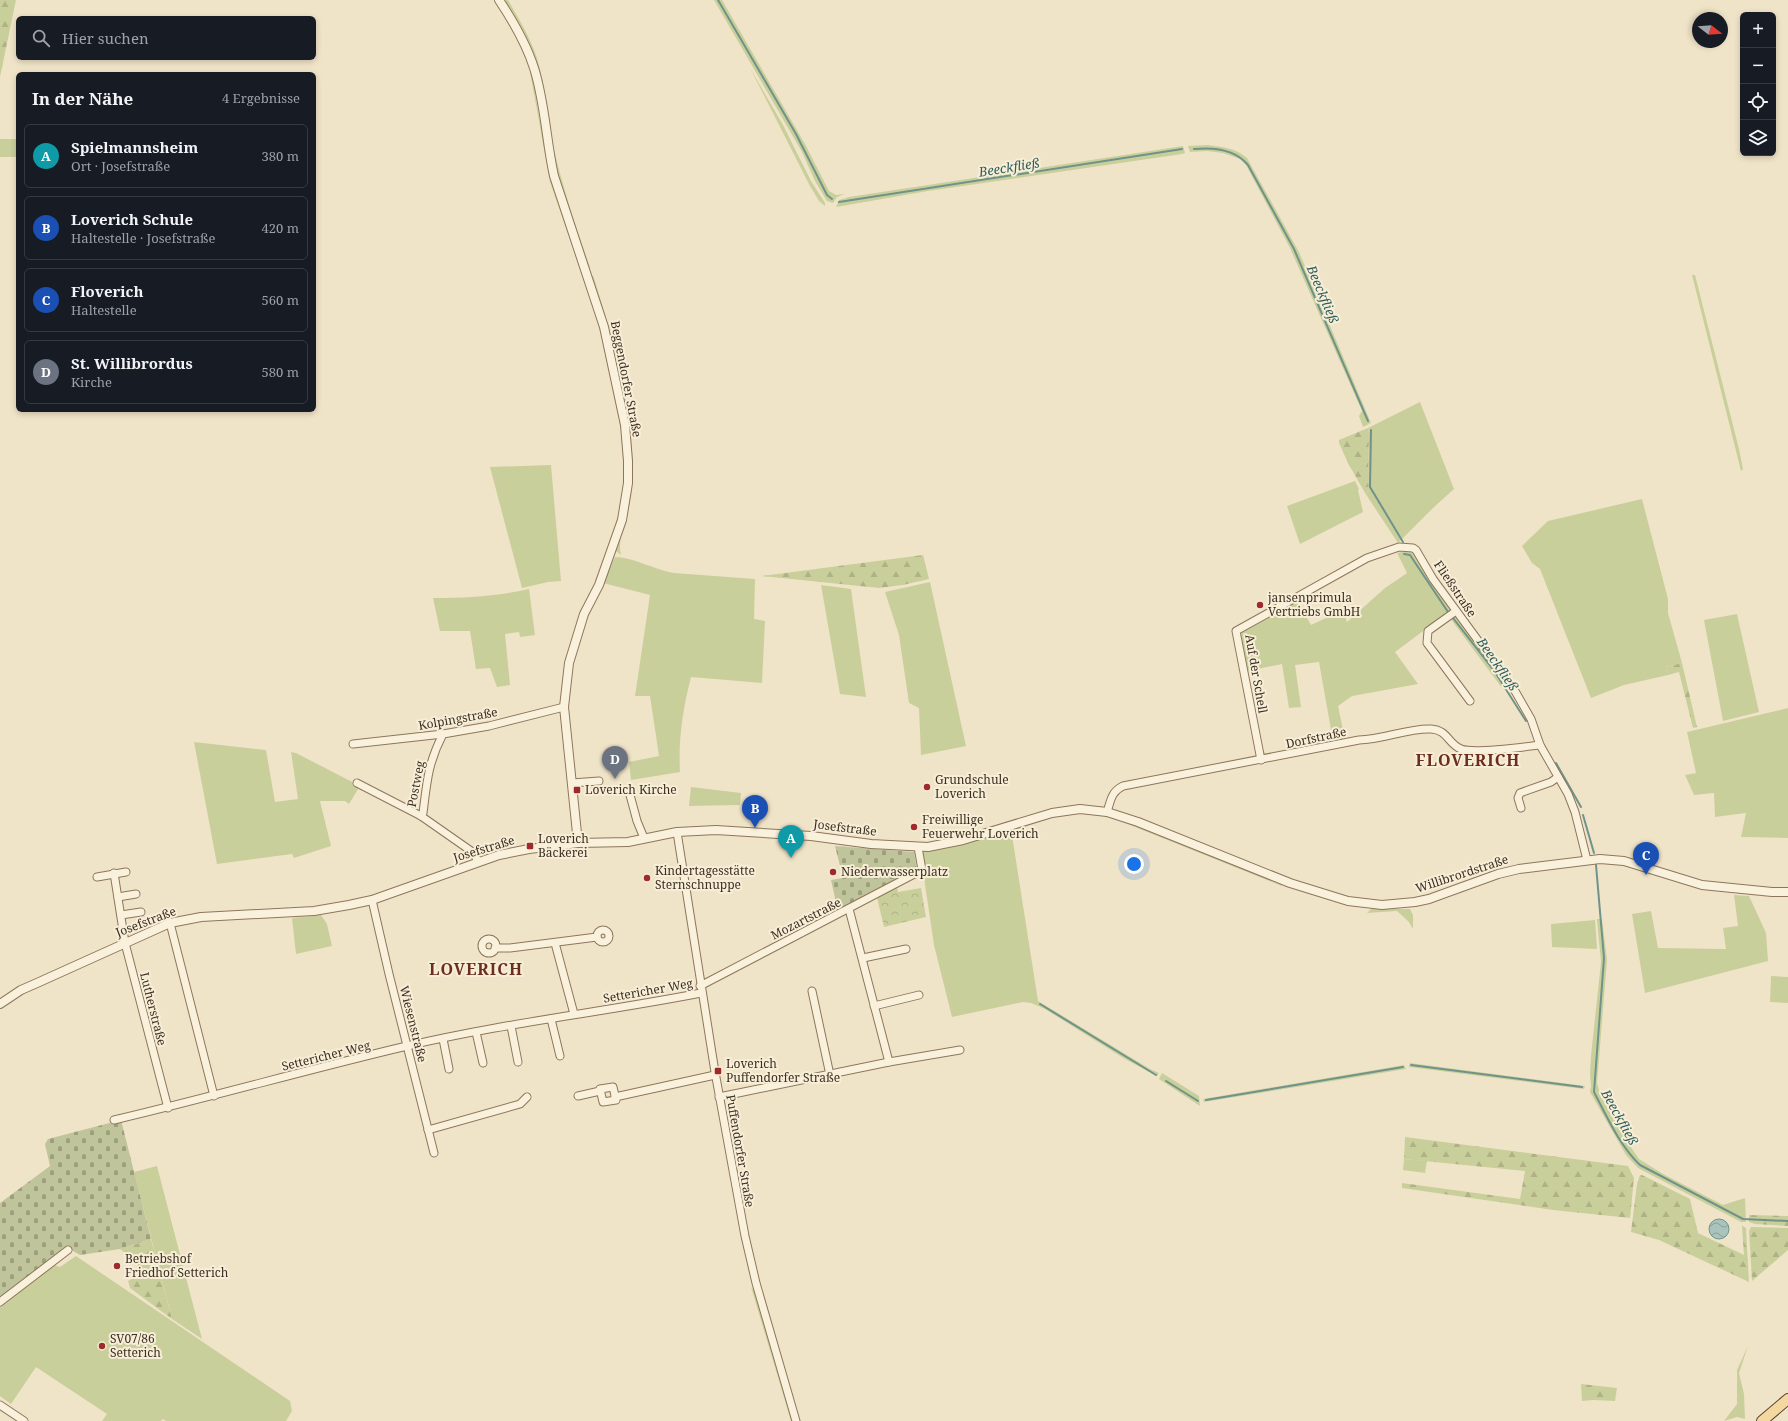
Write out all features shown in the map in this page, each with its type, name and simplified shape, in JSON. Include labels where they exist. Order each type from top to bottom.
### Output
[{"type":"main road","points":[[1762,1421],[1788,1399]]},
{"type":"street","name":"Beggendorfer Straße","points":[[499,0],[516,28],[534,68],[554,176],[590,280],[610,351],[625,425],[628,483],[622,520],[599,586],[590,601],[575,640],[569,663],[564,707],[578,843]]},
{"type":"street","name":"Fließstraße","points":[[1399,547],[1413,548],[1416,550],[1433,579],[1515,691],[1531,719],[1540,745],[1568,794],[1575,812],[1587,860]]},
{"type":"street","name":"Auf der Schell","points":[[1261,760],[1236,631],[1367,558],[1399,547]]},
{"type":"street","points":[[1456,611],[1428,631],[1427,643],[1470,701]]},
{"type":"street","name":"Kolpingstraße","points":[[353,744],[443,734],[489,726],[564,707]]},
{"type":"street","name":"Dorfstraße","points":[[1107,812],[1112,795],[1116,789],[1123,786],[1422,729],[1433,729],[1444,733],[1456,746],[1467,750],[1508,749],[1540,745]]},
{"type":"street","name":"Postweg","points":[[421,816],[423,813],[428,771],[434,753],[443,734]]},
{"type":"street","points":[[1521,808],[1518,798],[1520,793],[1551,782],[1558,777]]},
{"type":"street","points":[[572,782],[599,781]]},
{"type":"street","points":[[357,782],[421,816],[474,853],[478,862]]},
{"type":"street","points":[[630,795],[637,821],[644,838]]},
{"type":"street","name":"Willibrordstraße","points":[[987,832],[1029,819],[1059,812],[1088,809],[1107,812],[1144,824],[1290,883],[1348,901],[1382,906],[1429,899],[1498,874],[1519,869],[1600,859],[1624,861],[1702,885],[1759,891],[1788,892]]},
{"type":"street","name":"Josefstraße","points":[[0,1004],[21,990],[93,956],[170,923],[201,917],[319,910],[372,900],[478,862],[529,849],[578,843],[628,842],[677,832],[716,830],[811,836],[918,847],[945,845],[987,832]]},
{"type":"street","name":"Puffendorfer Straße","points":[[677,832],[715,1075],[744,1230],[756,1283],[796,1421]]},
{"type":"street","name":"Mozartstraße","points":[[701,990],[922,870],[918,847]]},
{"type":"street","points":[[96,877],[126,872]]},
{"type":"street","name":"Lutherstraße","points":[[114,874],[125,943],[168,1108]]},
{"type":"street","points":[[118,897],[136,894]]},
{"type":"street","name":"Wiesenstraße","points":[[372,900],[434,1154]]},
{"type":"street","points":[[849,909],[889,1062]]},
{"type":"street","points":[[121,915],[141,912]]},
{"type":"street","points":[[170,923],[214,1096]]},
{"type":"street","points":[[495,948],[510,948],[597,937]]},
{"type":"street","points":[[555,943],[574,1014]]},
{"type":"street","points":[[863,958],[906,949]]},
{"type":"street","name":"Settericher Weg","points":[[114,1120],[168,1108],[443,1038],[574,1014],[636,1006],[701,990]]},
{"type":"street","points":[[812,991],[830,1075]]},
{"type":"street","points":[[874,1006],[918,995]]},
{"type":"street","points":[[551,1019],[560,1056]]},
{"type":"street","points":[[511,1026],[518,1062]]},
{"type":"street","points":[[476,1032],[483,1063]]},
{"type":"street","points":[[443,1038],[449,1069]]},
{"type":"street","points":[[719,1097],[889,1062],[960,1050]]},
{"type":"street","points":[[600,1091],[603,1102],[616,1100],[616,1097],[715,1075]]},
{"type":"street","points":[[578,1096],[600,1091],[600,1089],[613,1087],[616,1097]]},
{"type":"street","points":[[428,1130],[520,1104],[527,1097]]},
{"type":"street","points":[[0,1302],[68,1250]]},
{"type":"street","points":[[0,1405],[24,1421]]},
{"type":"green space","points":[[0,0],[16,0],[0,77]]},
{"type":"green space","points":[[506,0],[508,0],[524,28],[537,58],[558,165],[591,270],[587,263],[559,182],[542,94],[505,4]]},
{"type":"green space","points":[[714,0],[722,0],[805,144],[829,191],[836,195],[845,194],[837,197],[833,203],[827,201],[815,181],[802,152]]},
{"type":"green space","points":[[750,68],[783,125],[811,181],[825,203],[825,206],[819,201],[810,186]]},
{"type":"green space","points":[[530,72],[545,144],[602,333],[610,365],[623,440],[625,482],[622,507],[611,545],[596,580],[614,533],[622,499],[624,473],[621,430],[602,338],[592,303],[550,182]]},
{"type":"green space","points":[[0,139],[16,139],[16,157],[0,157]]},
{"type":"green space","points":[[1208,145],[1234,150],[1247,158],[1299,252],[1371,423],[1363,427],[1359,416],[1362,411],[1290,248],[1246,165],[1240,159],[1223,153],[1207,151],[1190,152],[1188,146]]},
{"type":"green space","points":[[1183,146],[1185,153],[1182,154],[928,191],[836,207],[839,200],[849,197]]},
{"type":"green space","points":[[593,275],[614,346],[620,371],[632,444],[632,488],[620,543],[621,555],[615,549],[631,478],[607,324],[592,277]]},
{"type":"green space","points":[[1692,275],[1695,275],[1739,449],[1743,469],[1741,471]]},
{"type":"green space","points":[[1420,402],[1454,489],[1398,543],[1365,493],[1369,490],[1368,428]]},
{"type":"green space","points":[[1368,428],[1369,490],[1365,493],[1348,463],[1339,440]]},
{"type":"green space","points":[[551,465],[561,581],[548,582],[522,588],[490,467]]},
{"type":"green space","points":[[1355,481],[1359,489],[1363,512],[1300,544],[1287,506]]},
{"type":"green space","points":[[1642,499],[1668,599],[1668,613],[1682,663],[1666,667],[1668,675],[1624,685],[1591,698],[1540,569],[1532,563],[1522,546],[1548,521]]},
{"type":"green space","points":[[1410,551],[1417,556],[1430,580],[1451,609],[1395,652],[1418,684],[1352,696],[1338,706],[1345,739],[1333,741],[1319,662],[1295,665],[1301,707],[1289,708],[1282,664],[1247,671],[1262,748],[1266,755],[1261,757],[1240,636],[1242,633],[1297,600],[1311,625],[1343,610],[1347,622],[1385,588],[1407,573],[1397,553]]},
{"type":"green space","points":[[923,555],[929,579],[903,585],[879,588],[762,576]]},
{"type":"green space","points":[[615,557],[629,559],[674,573],[755,579],[754,619],[765,621],[762,683],[691,677],[682,724],[680,772],[631,780],[629,762],[659,756],[650,696],[635,696],[650,595],[603,583]]},
{"type":"green space","points":[[930,582],[966,746],[921,755],[919,708],[909,703],[899,635],[885,592]]},
{"type":"green space","points":[[821,585],[851,589],[866,697],[840,694]]},
{"type":"green space","points":[[529,589],[535,635],[520,637],[519,632],[505,634],[510,685],[497,687],[490,668],[476,669],[470,631],[440,631],[433,598],[482,596]]},
{"type":"green space","points":[[1737,614],[1759,712],[1723,721],[1704,620]]},
{"type":"green space","points":[[1457,616],[1508,684],[1502,688],[1450,618]]},
{"type":"green space","points":[[1682,663],[1697,727],[1693,728],[1679,672],[1668,675],[1666,667]]},
{"type":"green space","points":[[1788,708],[1788,838],[1741,837],[1746,813],[1715,817],[1714,793],[1694,795],[1685,775],[1696,773],[1687,732]]},
{"type":"green space","points":[[194,742],[266,750],[275,802],[298,799],[291,752],[296,753],[360,786],[349,804],[345,801],[320,801],[331,846],[294,858],[292,854],[217,864]]},
{"type":"green space","points":[[691,787],[741,793],[740,805],[689,806]]},
{"type":"green space","points":[[1120,819],[1282,882],[1282,886],[1120,821]]},
{"type":"green space","points":[[1011,829],[1038,1001],[1159,1073],[1157,1076],[1125,1059],[1045,1009],[1031,1003],[1023,1002],[952,1017],[934,945],[920,851],[955,846]]},
{"type":"green space","points":[[835,846],[914,852],[917,870],[838,911],[831,880],[843,878]]},
{"type":"green space","points":[[897,887],[898,892],[921,888],[926,917],[884,927],[877,898]]},
{"type":"green space","points":[[1734,895],[1749,896],[1766,933],[1768,961],[1645,993],[1632,914],[1651,911],[1658,948],[1726,949],[1723,928],[1738,926]]},
{"type":"green space","points":[[1371,909],[1410,909],[1413,915],[1413,929],[1409,922],[1397,911],[1367,913]]},
{"type":"green space","points":[[321,915],[327,924],[332,946],[296,954],[292,918]]},
{"type":"green space","points":[[1597,919],[1602,919],[1607,960],[1597,1083],[1601,1097],[1639,1159],[1663,1174],[1723,1205],[1745,1198],[1746,1222],[1741,1222],[1638,1168],[1626,1155],[1590,1092],[1591,1056],[1601,962]]},
{"type":"green space","points":[[1595,920],[1597,949],[1552,947],[1551,924]]},
{"type":"green space","points":[[1771,976],[1788,977],[1788,1003],[1770,1002]]},
{"type":"green space","points":[[1410,1063],[1585,1086],[1584,1089],[1409,1067]]},
{"type":"green space","points":[[1404,1065],[1406,1069],[1204,1102],[1203,1099]]},
{"type":"green space","points":[[1162,1073],[1199,1096],[1200,1106],[1159,1079]]},
{"type":"green space","points":[[121,1120],[151,1239],[120,1249],[80,1255],[68,1248],[0,1298],[0,1203],[50,1166],[45,1144],[48,1139]]},
{"type":"green space","points":[[1405,1137],[1628,1166],[1634,1178],[1630,1218],[1553,1210],[1402,1188],[1402,1183],[1520,1199],[1525,1171],[1404,1159]]},
{"type":"green space","points":[[1404,1159],[1427,1161],[1425,1173],[1403,1170]]},
{"type":"green space","points":[[157,1166],[202,1339],[172,1319],[134,1172]]},
{"type":"green space","points":[[1640,1175],[1690,1199],[1698,1233],[1744,1255],[1742,1226],[1746,1228],[1749,1282],[1659,1240],[1631,1232],[1637,1184]]},
{"type":"green space","points":[[1749,1215],[1788,1216],[1788,1226],[1755,1224],[1749,1222]]},
{"type":"green space","points":[[1751,1227],[1788,1228],[1788,1250],[1752,1281],[1749,1231]]},
{"type":"green space","points":[[151,1239],[172,1319],[130,1288],[128,1281],[135,1277],[139,1271],[137,1262],[120,1249]]},
{"type":"green space","points":[[76,1256],[290,1401],[292,1411],[286,1421],[166,1421],[163,1419],[161,1421],[102,1421],[107,1414],[36,1367],[11,1404],[0,1396],[0,1305],[54,1265],[60,1267]]},
{"type":"green space","points":[[751,1287],[754,1290],[793,1421],[791,1421]]},
{"type":"green space","points":[[1748,1346],[1739,1373],[1744,1394],[1745,1419],[1737,1417],[1724,1421],[1737,1404],[1737,1370]]},
{"type":"green space","points":[[1581,1384],[1617,1388],[1615,1401],[1582,1401]]},
{"type":"water","points":[[1715,1219],[1723,1219],[1729,1225],[1729,1233],[1723,1239],[1715,1239],[1709,1233],[1709,1225]]},
{"type":"waterway","name":"Beeckfließ","points":[[718,0],[796,134],[827,195],[832,199]]},
{"type":"waterway","name":"Beeckfließ","points":[[1194,149],[1209,148],[1224,150],[1237,155],[1248,165],[1294,249],[1368,421]]},
{"type":"waterway","name":"Beeckfließ","points":[[839,202],[1182,149]]},
{"type":"waterway","name":"Beeckfließ","points":[[1371,430],[1370,487],[1403,542]]},
{"type":"waterway","name":"Beeckfließ","points":[[1404,554],[1410,555],[1448,612]]},
{"type":"waterway","name":"Beeckfließ","points":[[1453,618],[1495,672],[1526,721]]},
{"type":"waterway","name":"Beeckfließ","points":[[1556,763],[1581,807]]},
{"type":"waterway","name":"Beeckfließ","points":[[1583,815],[1594,853]]},
{"type":"waterway","name":"Beeckfließ","points":[[1596,865],[1604,958],[1594,1092],[1609,1121],[1626,1149],[1640,1165],[1743,1219],[1788,1221]]},
{"type":"waterway","points":[[1040,1004],[1156,1075]]},
{"type":"waterway","points":[[1411,1065],[1582,1087]]},
{"type":"waterway","points":[[1206,1100],[1403,1067]]},
{"type":"waterway","points":[[1166,1081],[1198,1101]]},
{"type":"place","name":"jansenprimula Vertriebs GmbH","points":[[1260,605]]},
{"type":"place","name":"St. Willibrordus","points":[[615,779]]},
{"type":"place","name":"Grundschule Loverich","points":[[927,787]]},
{"type":"place","name":"Loverich Kirche","points":[[577,790]]},
{"type":"place","name":"Freiwillige Feuerwehr Loverich","points":[[914,827]]},
{"type":"place","name":"Loverich Schule","points":[[755,828]]},
{"type":"place","name":"Loverich Bäckerei","points":[[530,846]]},
{"type":"place","name":"Spielmannsheim","points":[[791,858]]},
{"type":"place","name":"Niederwasserplatz","points":[[833,872]]},
{"type":"place","name":"Floverich","points":[[1646,875]]},
{"type":"place","name":"Kindertagesstätte Sternschnuppe","points":[[647,878]]},
{"type":"place","name":"Loverich Puffendorfer Straße","points":[[718,1071]]},
{"type":"place","name":"Betriebshof Friedhof Setterich","points":[[117,1266]]},
{"type":"place","name":"SV07/86 Setterich","points":[[102,1346]]},
{"type":"district","name":"FLOVERICH","points":[[1468,760]]},
{"type":"district","name":"LOVERICH","points":[[476,969]]}]
